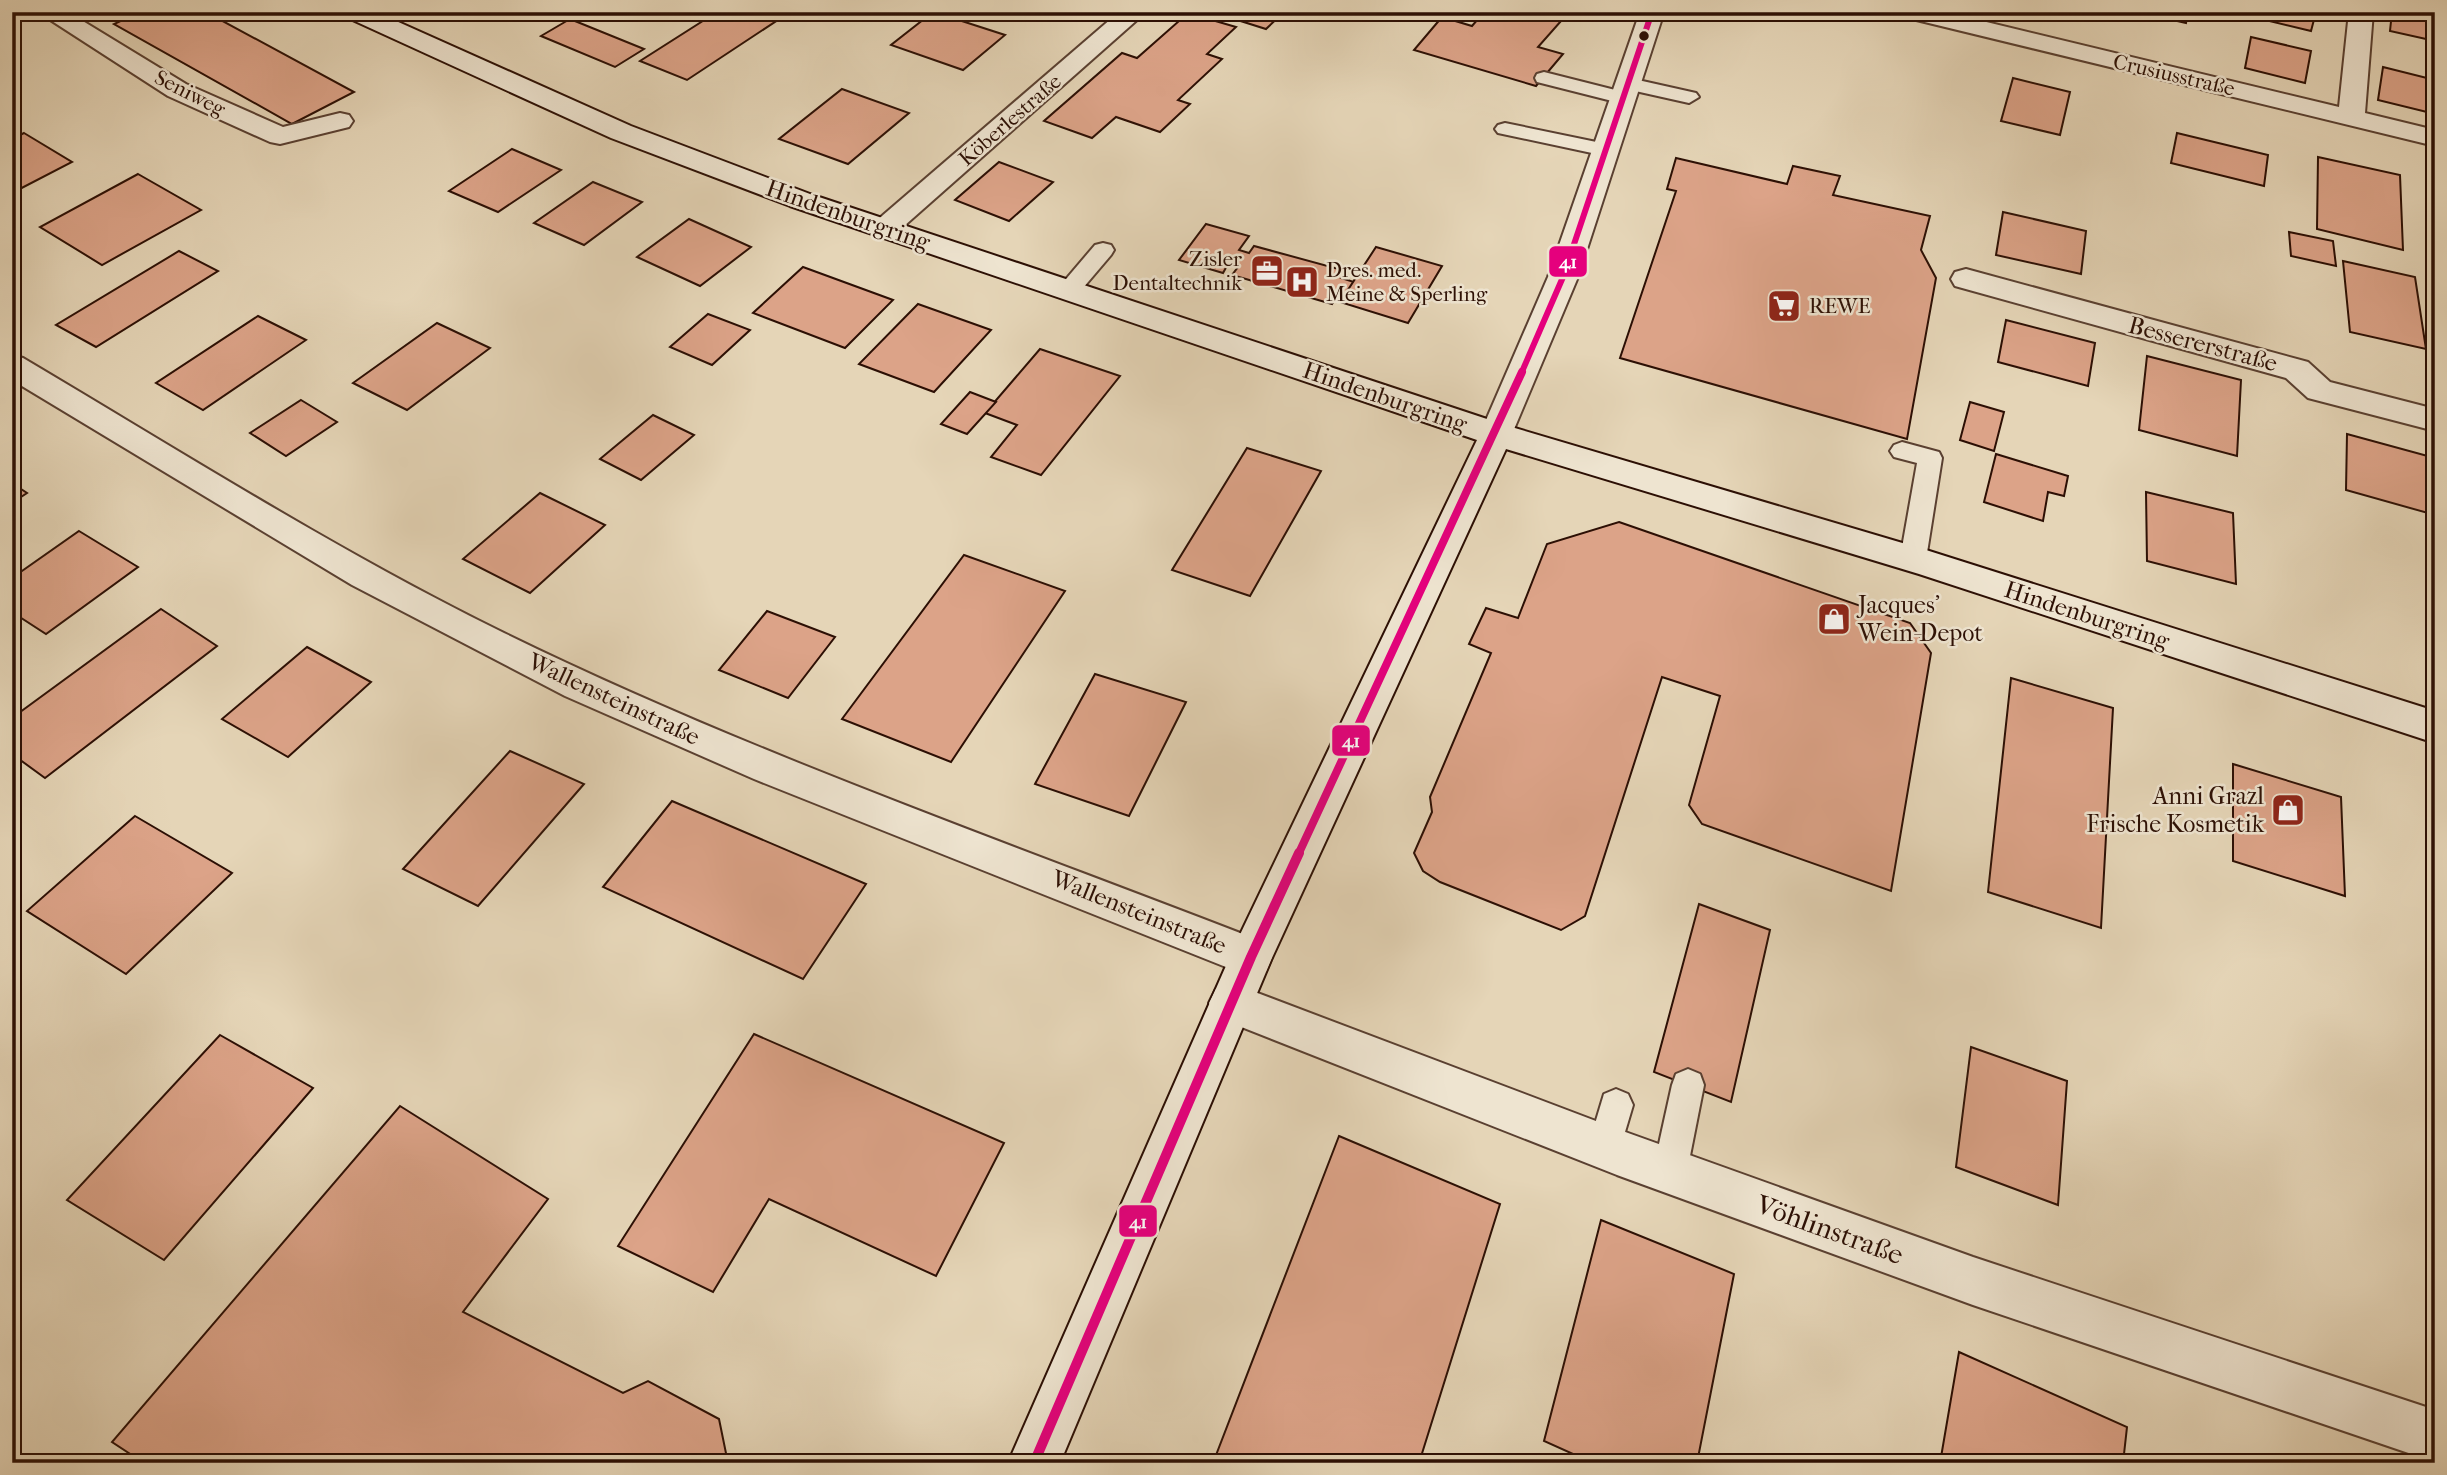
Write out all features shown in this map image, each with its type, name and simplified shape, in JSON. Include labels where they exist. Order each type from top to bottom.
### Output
[{"type":"street","name":"Seniweg","points":[[50,12],[177,90],[280,136],[340,121]]},
{"type":"street","name":"Hindenburgring","points":[[355,12],[507,83],[621,132],[800,200],[1496,434],[1913,559],[2435,727]]},
{"type":"street","name":"Köberlestraße","points":[[885,228],[1134,12]]},
{"type":"street","points":[[1034,1463],[1251,957],[1496,434],[1563,277],[1653,12]]},
{"type":"street","name":"Crusiusstraße","points":[[1913,12],[2435,138]]},
{"type":"street","points":[[2351,117],[2361,12]]},
{"type":"street","name":"Bessererstraße","points":[[1966,279],[2297,370],[2319,390],[2435,420]]},
{"type":"street","name":"Wallensteinstraße","points":[[12,366],[289,533],[485,640],[698,738],[1251,957]]},
{"type":"street","name":"Vöhlinstraße","points":[[1231,1003],[1610,1126],[1670,1171],[1973,1281],[2435,1436]]},
{"type":"lane","points":[[1544,78],[1626,91],[1689,97]]},
{"type":"lane","points":[[1505,129],[1606,150]]},
{"type":"lane","points":[[1069,290],[1103,250]]},
{"type":"lane","points":[[1902,451],[1930,458],[1913,559]]},
{"type":"lane","points":[[1670,1171],[1688,1085]]},
{"type":"building","points":[[140,12],[206,12],[354,92],[292,124],[114,24]]},
{"type":"building","points":[[520,12],[552,12],[538,20]]},
{"type":"building","points":[[717,12],[790,12],[687,80],[640,61]]},
{"type":"building","points":[[933,12],[1005,35],[963,70],[891,45]]},
{"type":"building","points":[[1212,12],[1284,12],[1266,29]]},
{"type":"building","points":[[1484,12],[1569,12],[1538,47],[1563,54],[1536,86],[1414,50],[1442,17],[1472,26]]},
{"type":"building","points":[[2138,12],[2188,12],[2186,23]]},
{"type":"building","points":[[2255,12],[2316,12],[2311,31],[2253,17]]},
{"type":"building","points":[[2392,12],[2435,12],[2435,41],[2390,31]]},
{"type":"building","points":[[1188,13],[1236,27],[1207,54],[1222,59],[1178,100],[1190,104],[1160,132],[1116,117],[1092,138],[1044,121],[1122,53],[1137,58]]},
{"type":"building","points":[[570,19],[644,49],[615,67],[541,36]]},
{"type":"building","points":[[2251,37],[2311,51],[2305,83],[2245,68]]},
{"type":"building","points":[[2383,67],[2435,80],[2435,114],[2378,100]]},
{"type":"building","points":[[2013,78],[2070,92],[2060,135],[2001,121]]},
{"type":"building","points":[[842,89],[909,113],[848,164],[779,139]]},
{"type":"building","points":[[24,133],[72,162],[12,193],[12,139]]},
{"type":"building","points":[[2177,133],[2268,155],[2264,186],[2171,163]]},
{"type":"building","points":[[512,149],[561,170],[498,212],[449,191]]},
{"type":"building","points":[[2318,157],[2400,175],[2403,250],[2317,229]]},
{"type":"building","name":"REWE","points":[[1676,158],[1787,184],[1793,166],[1840,176],[1833,195],[1930,216],[1921,250],[1936,278],[1907,439],[1620,358],[1676,191],[1667,189]]},
{"type":"building","points":[[999,162],[1053,182],[1009,221],[955,200]]},
{"type":"building","points":[[138,174],[201,210],[102,265],[40,227]]},
{"type":"building","points":[[593,182],[642,202],[584,245],[534,223]]},
{"type":"building","points":[[2003,212],[2086,231],[2081,274],[1996,255]]},
{"type":"building","points":[[689,219],[751,247],[700,286],[637,257]]},
{"type":"building","points":[[1206,224],[1249,236],[1239,250],[1249,253],[1254,246],[1346,271],[1341,278],[1354,282],[1346,294],[1340,292],[1332,304],[1232,275],[1238,267],[1228,264],[1223,273],[1179,260]]},
{"type":"building","points":[[2289,232],[2333,241],[2336,266],[2291,256]]},
{"type":"building","points":[[1376,247],[1442,266],[1408,323],[1340,302]]},
{"type":"building","points":[[179,251],[218,271],[96,347],[56,325]]},
{"type":"building","points":[[2343,261],[2415,277],[2426,349],[2350,332]]},
{"type":"building","points":[[803,267],[893,300],[845,348],[753,313]]},
{"type":"building","points":[[918,304],[991,330],[934,392],[859,364]]},
{"type":"building","points":[[708,314],[750,330],[712,365],[670,347]]},
{"type":"building","points":[[258,316],[306,340],[203,410],[156,383]]},
{"type":"building","points":[[2006,320],[2095,343],[2088,386],[1998,362]]},
{"type":"building","points":[[437,323],[490,348],[407,410],[353,383]]},
{"type":"building","points":[[1040,349],[1120,376],[1041,475],[991,457],[1017,425],[985,413]]},
{"type":"building","points":[[2147,356],[2241,380],[2237,456],[2139,430]]},
{"type":"building","points":[[970,392],[996,402],[967,434],[941,424]]},
{"type":"building","points":[[301,400],[337,422],[286,456],[250,433]]},
{"type":"building","points":[[1970,402],[2004,412],[1994,451],[1960,440]]},
{"type":"building","points":[[653,415],[694,435],[641,480],[600,459]]},
{"type":"building","points":[[2347,434],[2435,458],[2435,515],[2346,490]]},
{"type":"building","points":[[1247,448],[1321,471],[1250,596],[1172,570]]},
{"type":"building","points":[[1996,454],[2068,476],[2064,496],[2048,492],[2043,521],[1984,502]]},
{"type":"building","points":[[12,483],[27,493],[12,503]]},
{"type":"building","points":[[2146,492],[2233,513],[2236,584],[2147,561]]},
{"type":"building","points":[[540,493],[605,525],[530,593],[463,559]]},
{"type":"building","points":[[1619,522],[1910,623],[1931,653],[1891,891],[1702,824],[1689,805],[1720,696],[1662,677],[1585,916],[1561,930],[1440,882],[1423,871],[1414,853],[1432,812],[1430,797],[1491,653],[1469,644],[1486,608],[1518,618],[1547,544]]},
{"type":"building","points":[[79,531],[138,567],[46,634],[12,612],[12,578]]},
{"type":"building","points":[[964,555],[1065,591],[951,762],[842,719]]},
{"type":"building","points":[[161,609],[217,646],[45,778],[12,754],[12,718]]},
{"type":"building","points":[[767,611],[835,637],[788,698],[719,670]]},
{"type":"building","points":[[307,647],[371,682],[288,757],[222,719]]},
{"type":"building","points":[[1095,674],[1186,702],[1129,816],[1035,784]]},
{"type":"building","points":[[2011,678],[2113,708],[2101,928],[1988,892]]},
{"type":"building","points":[[510,751],[584,784],[478,906],[403,869]]},
{"type":"building","points":[[2233,764],[2341,797],[2345,896],[2233,861]]},
{"type":"building","points":[[672,801],[866,884],[803,979],[603,887]]},
{"type":"building","points":[[135,816],[232,873],[126,974],[27,911]]},
{"type":"building","points":[[1699,904],[1770,930],[1731,1102],[1654,1072]]},
{"type":"building","points":[[754,1034],[1004,1143],[936,1276],[769,1199],[713,1292],[618,1246]]},
{"type":"building","points":[[220,1035],[313,1088],[164,1260],[67,1200]]},
{"type":"building","points":[[1971,1047],[2067,1081],[2058,1205],[1956,1167]]},
{"type":"building","points":[[400,1106],[548,1199],[463,1312],[623,1393],[648,1381],[719,1419],[728,1463],[144,1463],[112,1442]]},
{"type":"building","points":[[1339,1136],[1500,1204],[1419,1463],[1213,1463]]},
{"type":"building","points":[[1601,1220],[1734,1274],[1697,1463],[1593,1463],[1544,1441]]},
{"type":"building","points":[[1959,1352],[2127,1427],[2123,1463],[1940,1463]]},
{"type":"transit line","name":"41","points":[[1034,1463],[1251,957],[1529,357],[1563,277],[1652,12]]},
{"type":"place","name":"Zisler Dentaltechnik","points":[[1267,271]]},
{"type":"place","name":"Dres. med. Meine & Sperling","points":[[1302,282]]},
{"type":"place","name":"REWE","points":[[1784,306]]},
{"type":"place","name":"Jacques’ Wein-Depot","points":[[1834,619]]},
{"type":"place","name":"Anni Grazl Frische Kosmetik","points":[[2288,810]]}]
